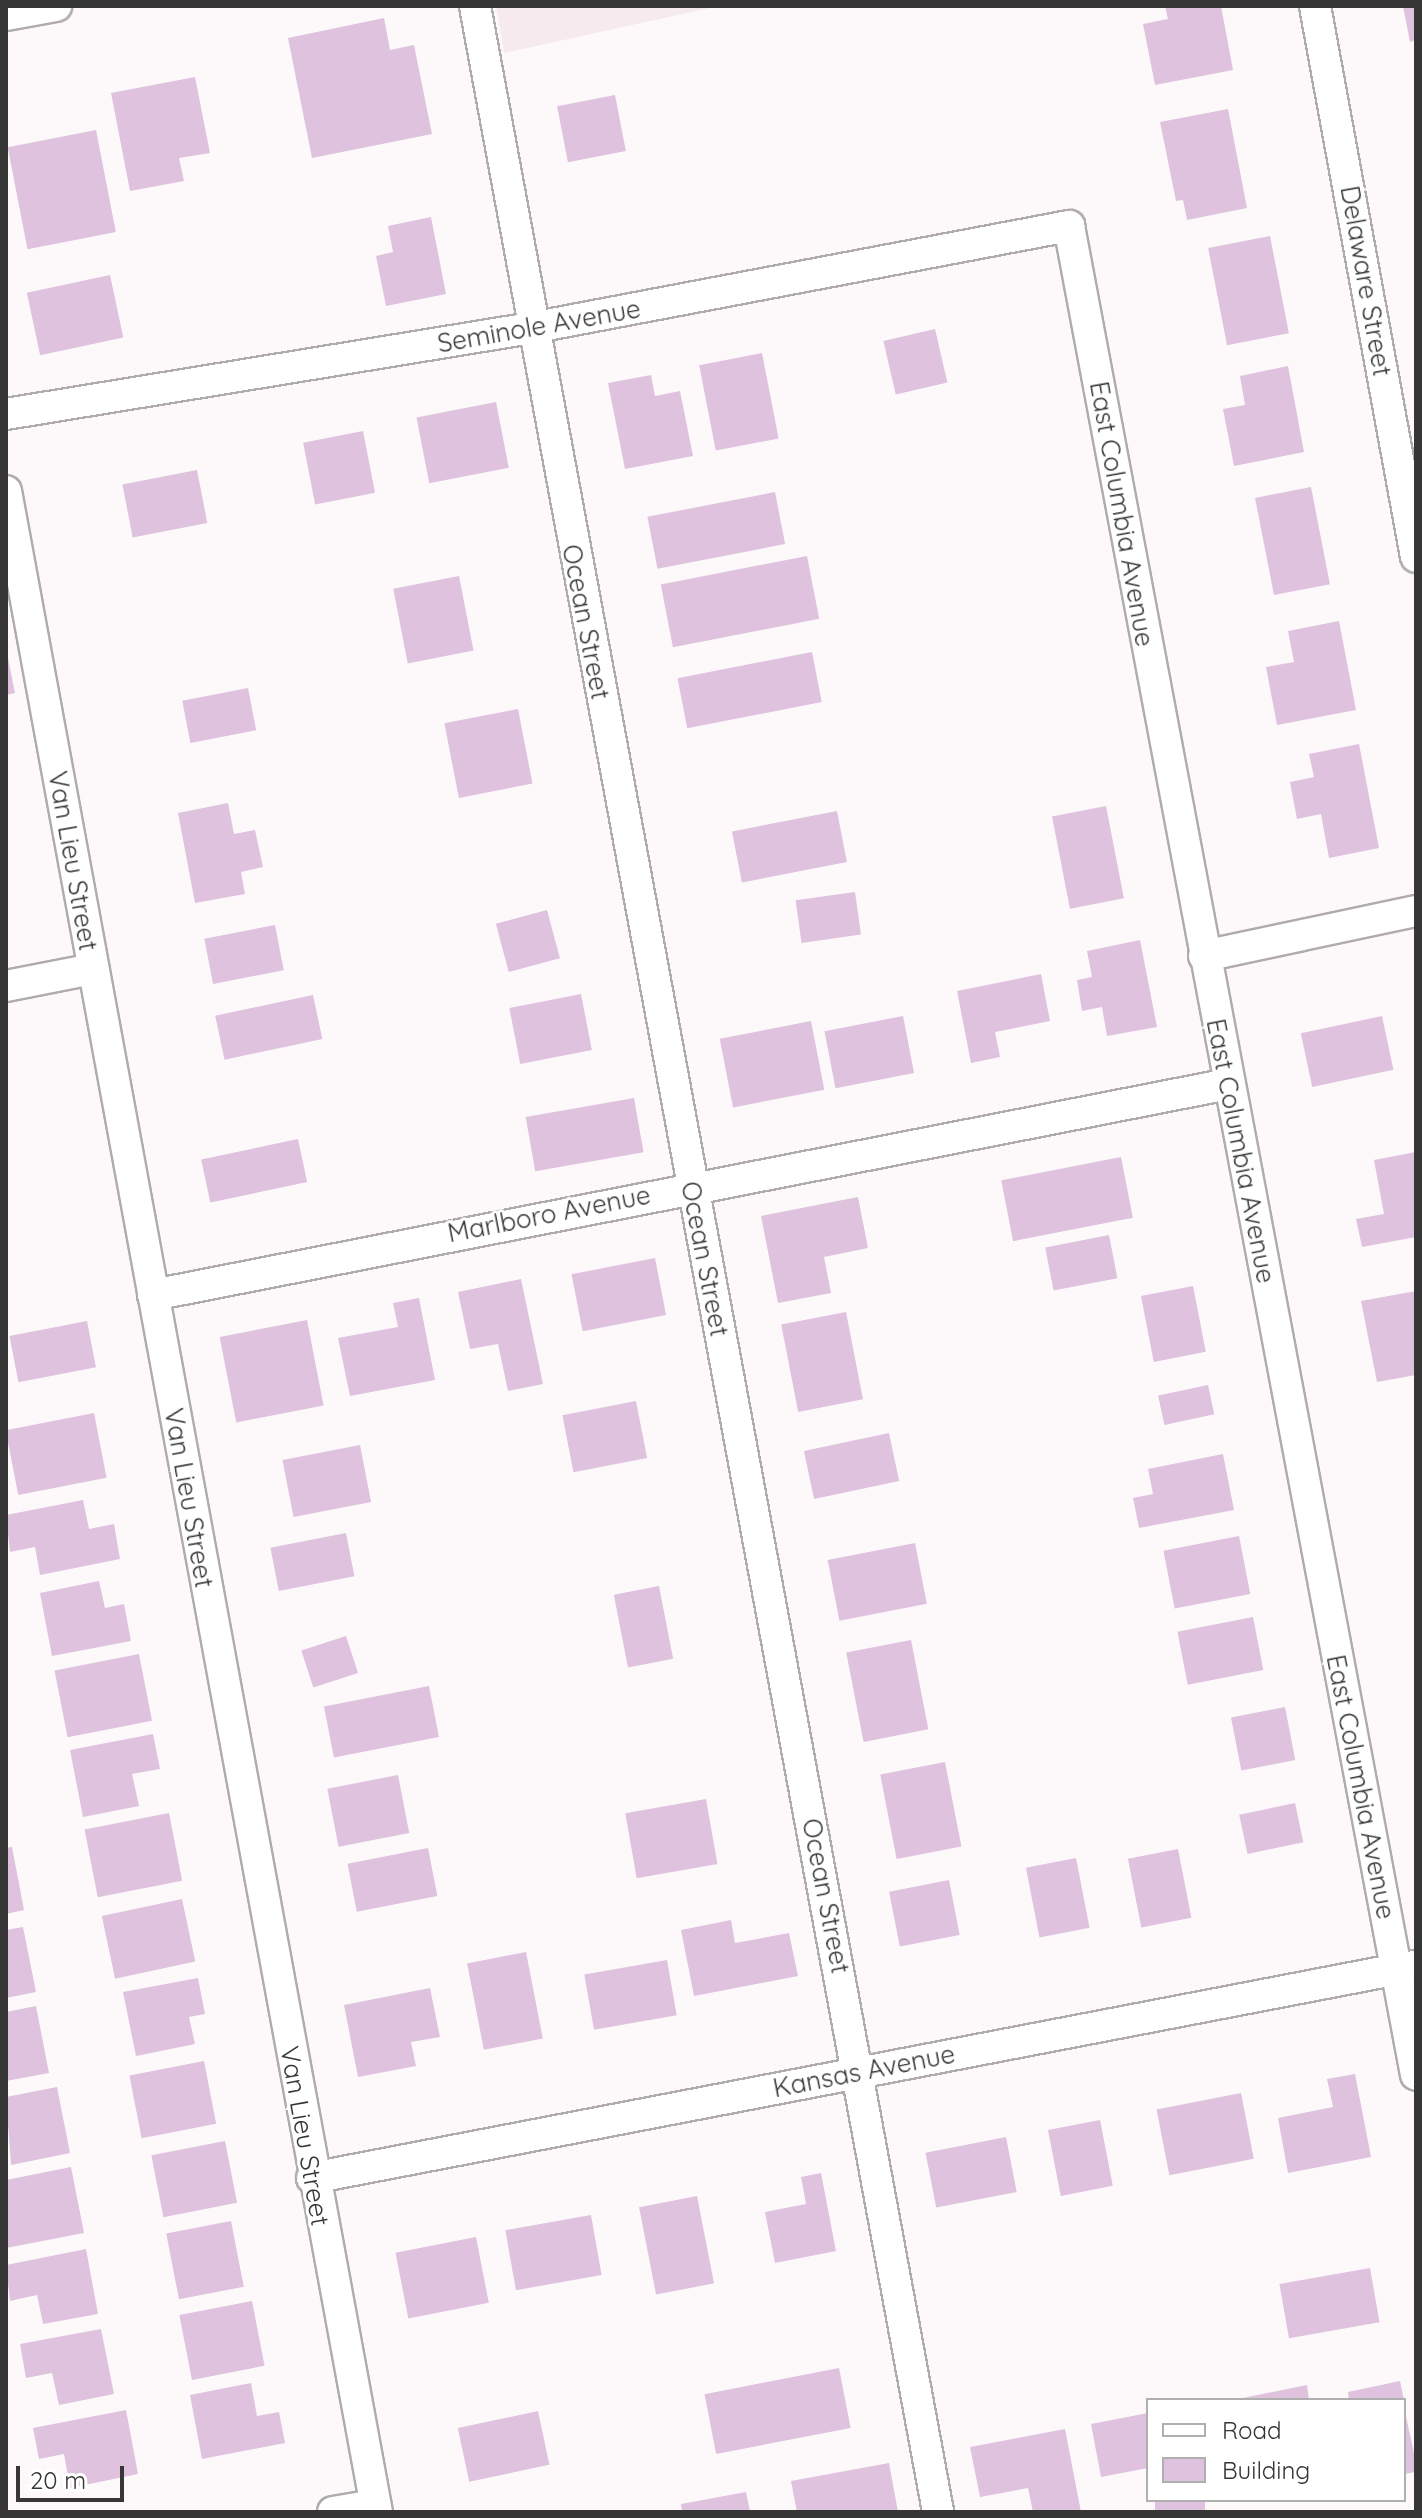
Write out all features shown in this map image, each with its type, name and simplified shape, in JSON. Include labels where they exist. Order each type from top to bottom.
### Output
[{"type":"street","points":[[6,15],[56,6]]},
{"type":"street","name":"Ocean Street","points":[[475,6],[531,328],[859,2072],[938,2512]]},
{"type":"street","name":"Delaware Street","points":[[1315,6],[1416,557]]},
{"type":"street","name":"Seminole Avenue","points":[[6,414],[531,328],[1069,226]]},
{"type":"street","name":"East Columbia Avenue","points":[[1069,226],[1228,1084],[1406,1968],[1416,2075]]},
{"type":"street","name":"Van Lieu Street","points":[[6,491],[312,2178],[376,2508]]},
{"type":"street","points":[[1204,956],[1416,911]]},
{"type":"street","points":[[6,986],[93,969]]},
{"type":"street","name":"Marlboro Avenue","points":[[153,1295],[691,1185],[1228,1084]]},
{"type":"street","name":"Kansas Avenue","points":[[312,2178],[1406,1968]]},
{"type":"street","points":[[333,2512],[376,2508]]},
{"type":"shaded area","points":[[496,6],[719,6],[504,53]]},
{"type":"building","points":[[1165,6],[1221,6],[1233,70],[1155,85],[1143,24],[1168,19]]},
{"type":"building","points":[[1403,6],[1416,6],[1416,40],[1410,42]]},
{"type":"building","points":[[384,18],[390,50],[414,45],[432,134],[312,158],[288,38]]},
{"type":"building","points":[[195,77],[210,153],[179,158],[184,181],[130,191],[111,93]]},
{"type":"building","points":[[615,95],[626,151],[568,162],[557,106]]},
{"type":"building","points":[[1228,109],[1247,208],[1187,220],[1183,200],[1176,201],[1160,122]]},
{"type":"building","points":[[96,130],[116,232],[27,249],[8,147]]},
{"type":"building","points":[[431,217],[446,294],[386,306],[376,256],[393,252],[388,226]]},
{"type":"building","points":[[1270,236],[1289,333],[1227,345],[1208,248]]},
{"type":"building","points":[[110,275],[123,338],[40,355],[27,293]]},
{"type":"building","points":[[935,329],[947,383],[896,395],[883,341]]},
{"type":"building","points":[[762,353],[779,438],[716,451],[699,365]]},
{"type":"building","points":[[1288,366],[1304,452],[1234,466],[1223,409],[1245,405],[1240,376]]},
{"type":"building","points":[[651,375],[655,396],[680,391],[693,456],[625,469],[608,383]]},
{"type":"building","points":[[496,402],[509,468],[429,483],[416,417]]},
{"type":"building","points":[[363,431],[375,493],[315,504],[303,443]]},
{"type":"building","points":[[197,470],[207,523],[133,538],[122,485]]},
{"type":"building","points":[[1311,487],[1330,584],[1274,595],[1255,498]]},
{"type":"building","points":[[775,492],[785,544],[658,569],[647,517]]},
{"type":"building","points":[[807,556],[819,619],[673,647],[661,584]]},
{"type":"building","points":[[459,576],[474,651],[408,663],[393,589]]},
{"type":"building","points":[[1339,621],[1356,710],[1277,725],[1266,667],[1294,662],[1288,631]]},
{"type":"building","points":[[812,652],[822,702],[687,728],[678,678]]},
{"type":"building","points":[[6,654],[15,693],[6,695]]},
{"type":"building","points":[[248,688],[256,730],[190,743],[182,701]]},
{"type":"building","points":[[518,709],[533,784],[459,798],[444,723]]},
{"type":"building","points":[[1359,744],[1379,848],[1329,858],[1321,814],[1297,819],[1290,782],[1314,777],[1309,754]]},
{"type":"building","points":[[228,803],[234,834],[255,830],[263,867],[241,872],[245,894],[195,903],[178,813]]},
{"type":"building","points":[[1106,806],[1124,898],[1070,909],[1052,816]]},
{"type":"building","points":[[837,811],[847,862],[742,882],[732,831]]},
{"type":"building","points":[[855,892],[861,935],[802,943],[796,900]]},
{"type":"building","points":[[547,910],[560,958],[509,972],[496,924]]},
{"type":"building","points":[[275,925],[284,970],[213,984],[204,939]]},
{"type":"building","points":[[1140,940],[1157,1027],[1107,1036],[1102,1007],[1082,1011],[1077,980],[1092,977],[1087,951]]},
{"type":"building","points":[[1041,974],[1050,1021],[995,1032],[1000,1057],[971,1063],[957,991]]},
{"type":"building","points":[[581,994],[592,1050],[520,1064],[509,1008]]},
{"type":"building","points":[[313,995],[322,1039],[225,1060],[215,1016]]},
{"type":"building","points":[[903,1016],[914,1073],[836,1088],[824,1031]]},
{"type":"building","points":[[1382,1016],[1393,1070],[1312,1087],[1301,1033]]},
{"type":"building","points":[[811,1021],[824,1090],[733,1107],[720,1039]]},
{"type":"building","points":[[634,1098],[644,1152],[535,1171],[526,1117]]},
{"type":"building","points":[[298,1139],[307,1182],[210,1203],[201,1160]]},
{"type":"building","points":[[1416,1152],[1416,1237],[1362,1247],[1356,1219],[1384,1214],[1374,1160]]},
{"type":"building","points":[[1121,1157],[1133,1218],[1013,1241],[1001,1180]]},
{"type":"building","points":[[858,1197],[868,1248],[824,1257],[831,1293],[778,1303],[761,1216]]},
{"type":"building","points":[[1109,1235],[1117,1278],[1054,1291],[1045,1247]]},
{"type":"building","points":[[655,1258],[666,1315],[583,1331],[572,1274]]},
{"type":"building","points":[[521,1279],[543,1384],[508,1391],[498,1344],[470,1349],[458,1292]]},
{"type":"building","points":[[1193,1286],[1206,1352],[1154,1362],[1141,1296]]},
{"type":"building","points":[[1416,1291],[1416,1375],[1377,1382],[1361,1301]]},
{"type":"building","points":[[419,1298],[435,1380],[350,1396],[338,1338],[398,1327],[393,1303]]},
{"type":"building","points":[[846,1312],[863,1399],[798,1412],[781,1325]]},
{"type":"building","points":[[307,1320],[324,1405],[236,1422],[220,1337]]},
{"type":"building","points":[[87,1321],[96,1367],[18,1382],[9,1336]]},
{"type":"building","points":[[1208,1385],[1214,1414],[1164,1425],[1158,1396]]},
{"type":"building","points":[[636,1401],[647,1458],[573,1472],[562,1415]]},
{"type":"building","points":[[94,1413],[107,1478],[18,1495],[6,1430]]},
{"type":"building","points":[[889,1433],[899,1481],[814,1499],[804,1451]]},
{"type":"building","points":[[360,1445],[371,1502],[294,1517],[282,1460]]},
{"type":"building","points":[[1223,1454],[1234,1510],[1139,1528],[1133,1498],[1153,1494],[1148,1469]]},
{"type":"building","points":[[83,1500],[89,1529],[114,1524],[120,1559],[40,1575],[35,1547],[10,1552],[6,1515]]},
{"type":"building","points":[[346,1533],[354,1576],[279,1591],[270,1548]]},
{"type":"building","points":[[1239,1536],[1250,1594],[1175,1609],[1163,1551]]},
{"type":"building","points":[[915,1543],[927,1604],[839,1621],[828,1560]]},
{"type":"building","points":[[99,1581],[105,1608],[124,1604],[131,1641],[52,1656],[40,1593]]},
{"type":"building","points":[[659,1586],[673,1659],[628,1667],[614,1595]]},
{"type":"building","points":[[1253,1617],[1263,1670],[1188,1685],[1177,1632]]},
{"type":"building","points":[[346,1636],[358,1673],[313,1688],[301,1651]]},
{"type":"building","points":[[911,1640],[928,1729],[864,1742],[846,1653]]},
{"type":"building","points":[[139,1654],[152,1721],[68,1737],[55,1670]]},
{"type":"building","points":[[429,1686],[439,1737],[334,1757],[324,1706]]},
{"type":"building","points":[[1285,1707],[1295,1760],[1241,1771],[1231,1717]]},
{"type":"building","points":[[153,1734],[160,1769],[132,1774],[139,1806],[83,1817],[70,1750]]},
{"type":"building","points":[[945,1762],[961,1846],[897,1859],[880,1775]]},
{"type":"building","points":[[398,1775],[409,1833],[339,1847],[327,1789]]},
{"type":"building","points":[[706,1799],[717,1864],[637,1878],[625,1813]]},
{"type":"building","points":[[1295,1803],[1303,1842],[1248,1854],[1239,1815]]},
{"type":"building","points":[[169,1813],[182,1881],[98,1897],[85,1829]]},
{"type":"building","points":[[12,1847],[24,1910],[6,1914],[6,1848]]},
{"type":"building","points":[[428,1848],[437,1896],[357,1912],[348,1864]]},
{"type":"building","points":[[1178,1849],[1191,1918],[1141,1927],[1128,1859]]},
{"type":"building","points":[[1076,1858],[1090,1928],[1039,1937],[1026,1868]]},
{"type":"building","points":[[949,1880],[960,1935],[900,1947],[889,1892]]},
{"type":"building","points":[[182,1899],[195,1962],[115,1979],[102,1916]]},
{"type":"building","points":[[731,1920],[735,1943],[789,1933],[798,1976],[694,1996],[681,1930]]},
{"type":"building","points":[[23,1927],[36,1992],[6,1998],[6,1930]]},
{"type":"building","points":[[526,1952],[543,2038],[484,2050],[467,1963]]},
{"type":"building","points":[[667,1960],[677,2015],[594,2030],[584,1975]]},
{"type":"building","points":[[198,1978],[205,2014],[189,2017],[195,2044],[136,2056],[123,1992]]},
{"type":"building","points":[[430,1988],[440,2037],[411,2042],[416,2066],[358,2077],[344,2005]]},
{"type":"building","points":[[36,2006],[49,2073],[6,2081],[6,2012]]},
{"type":"building","points":[[204,2061],[216,2124],[142,2138],[129,2076]]},
{"type":"building","points":[[1355,2074],[1371,2157],[1288,2173],[1278,2118],[1333,2107],[1327,2079]]},
{"type":"building","points":[[57,2087],[70,2153],[11,2165],[6,2097]]},
{"type":"building","points":[[1241,2093],[1254,2159],[1169,2175],[1157,2109]]},
{"type":"building","points":[[1100,2120],[1113,2186],[1061,2196],[1048,2130]]},
{"type":"building","points":[[1006,2137],[1017,2192],[936,2208],[926,2153]]},
{"type":"building","points":[[225,2141],[237,2203],[163,2217],[151,2155]]},
{"type":"building","points":[[71,2167],[84,2233],[6,2248],[6,2180]]},
{"type":"building","points":[[821,2173],[836,2251],[775,2263],[765,2212],[806,2204],[801,2177]]},
{"type":"building","points":[[697,2196],[714,2283],[656,2295],[639,2207]]},
{"type":"building","points":[[591,2215],[602,2275],[516,2290],[505,2230]]},
{"type":"building","points":[[231,2221],[244,2287],[179,2299],[166,2234]]},
{"type":"building","points":[[476,2237],[489,2303],[408,2318],[396,2253]]},
{"type":"building","points":[[86,2249],[98,2314],[43,2324],[37,2295],[10,2301],[6,2265]]},
{"type":"building","points":[[1370,2268],[1380,2322],[1289,2338],[1279,2284]]},
{"type":"building","points":[[252,2301],[265,2366],[192,2380],[179,2315]]},
{"type":"building","points":[[101,2329],[114,2394],[59,2405],[52,2373],[26,2378],[20,2344]]},
{"type":"building","points":[[839,2368],[851,2428],[716,2454],[705,2394]]},
{"type":"building","points":[[1400,2381],[1404,2398],[1349,2398],[1348,2392]]},
{"type":"building","points":[[251,2383],[257,2416],[279,2412],[285,2443],[202,2459],[190,2395]]},
{"type":"building","points":[[1307,2385],[1309,2398],[1243,2398]]},
{"type":"building","points":[[126,2410],[138,2474],[70,2488],[64,2454],[39,2459],[33,2428]]},
{"type":"building","points":[[538,2411],[549,2465],[469,2482],[458,2428]]},
{"type":"building","points":[[1146,2413],[1146,2468],[1101,2477],[1091,2424]]},
{"type":"building","points":[[1406,2416],[1416,2462],[1416,2472],[1406,2474]]},
{"type":"building","points":[[1065,2429],[1081,2512],[1033,2512],[1028,2488],[980,2497],[970,2447]]},
{"type":"building","points":[[889,2463],[898,2512],[797,2512],[791,2481]]},
{"type":"building","points":[[746,2492],[750,2512],[682,2512],[681,2504]]},
{"type":"building","points":[[1155,2502],[1205,2502],[1205,2512],[1155,2512]]}]
